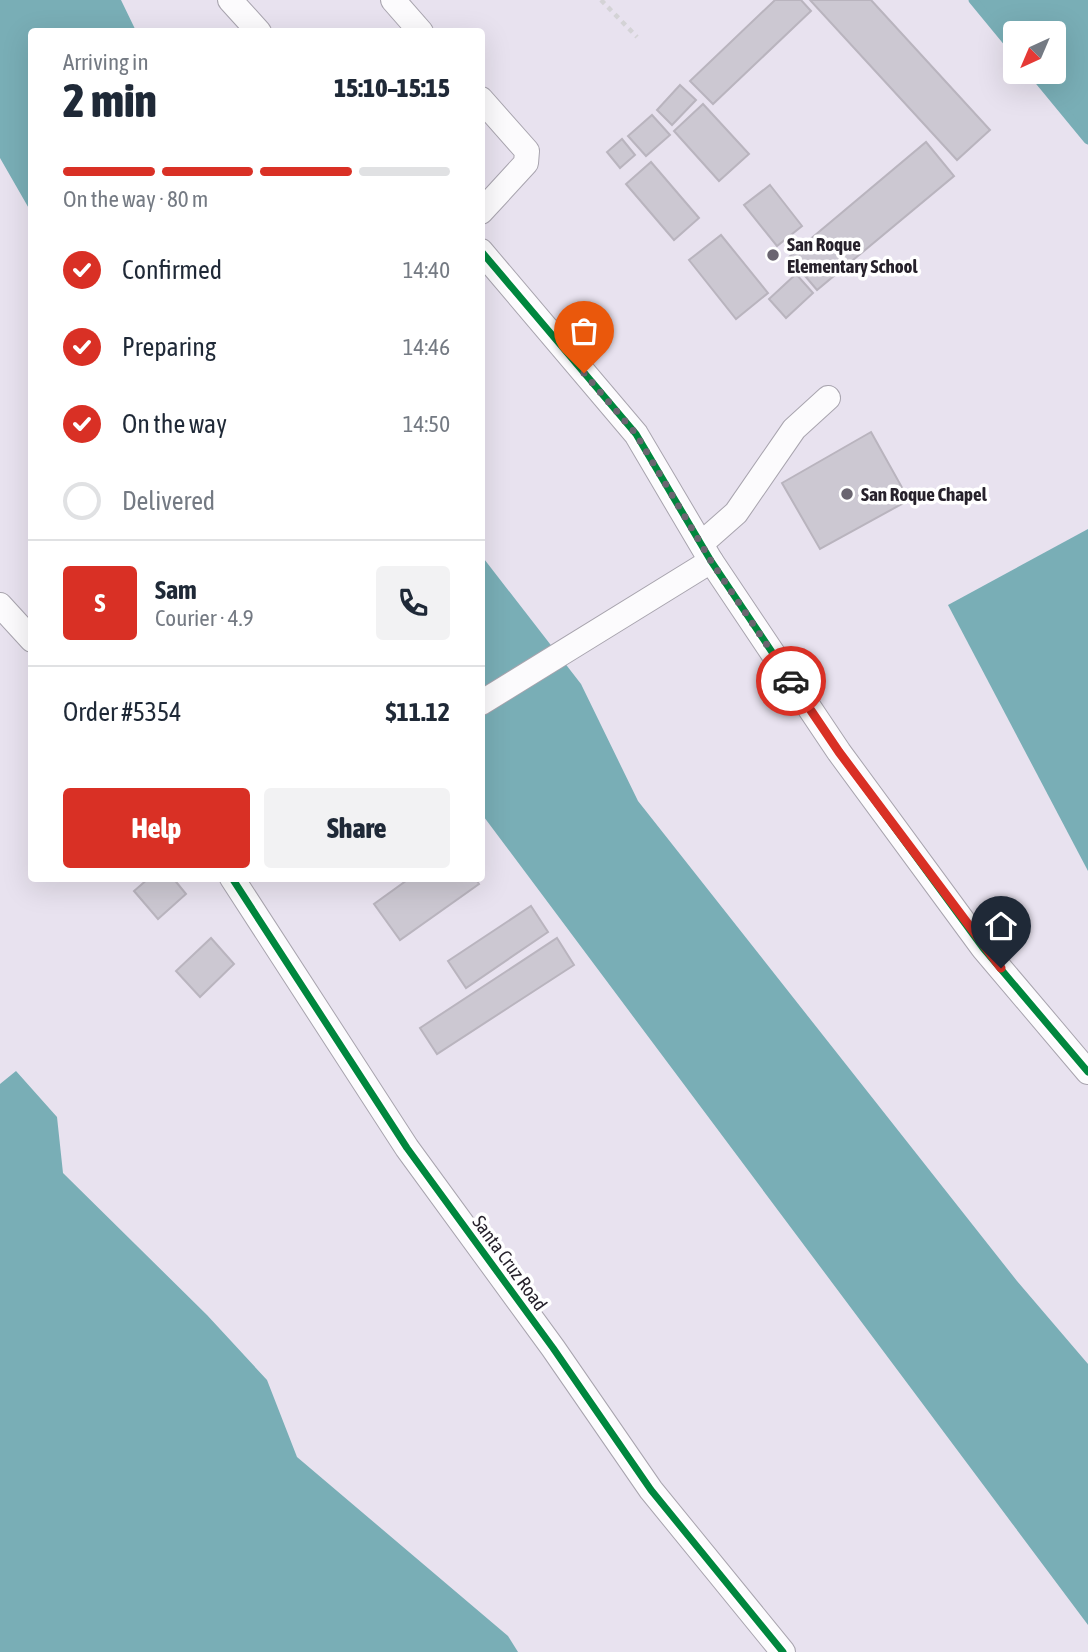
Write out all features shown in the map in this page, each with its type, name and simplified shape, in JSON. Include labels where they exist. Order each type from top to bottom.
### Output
[{"type":"street","points":[[230,0],[255,28]]},
{"type":"street","points":[[393,0],[418,28]]},
{"type":"street","points":[[485,104],[527,151],[526,163],[485,208]]},
{"type":"street","points":[[485,256],[636,434],[706,552],[847,763],[984,948],[1088,1072]]},
{"type":"street","points":[[485,701],[598,632],[706,552],[794,429],[828,398]]},
{"type":"street","points":[[0,606],[28,636]]},
{"type":"street","name":"Santa Cruz Road","points":[[235,882],[407,1148],[651,1490],[783,1652]]},
{"type":"path","points":[[601,0],[637,37]]},
{"type":"water","points":[[0,0],[121,0],[135,28],[28,28],[28,207],[0,158]]},
{"type":"water","points":[[973,0],[1088,0],[1088,140],[1042,84],[1066,84],[1066,21],[1003,21],[1003,36]]},
{"type":"water","points":[[1088,529],[1088,871],[948,605]]},
{"type":"water","points":[[485,560],[581,684],[638,801],[1017,1281],[1088,1364],[1088,1625],[485,818]]},
{"type":"water","points":[[16,1071],[57,1117],[63,1173],[207,1315],[267,1380],[297,1457],[508,1636],[518,1652],[0,1652],[0,1084]]},
{"type":"building","points":[[775,0],[801,0],[811,11],[713,104],[690,81]]},
{"type":"building","points":[[810,0],[871,0],[990,130],[957,160]]},
{"type":"building","points":[[680,85],[696,100],[672,125],[657,110]]},
{"type":"building","points":[[703,104],[749,154],[719,181],[674,131]]},
{"type":"building","points":[[652,115],[670,135],[646,156],[628,136]]},
{"type":"building","points":[[622,139],[635,155],[620,168],[607,152]]},
{"type":"building","points":[[926,142],[954,176],[817,290],[789,257]]},
{"type":"building","points":[[651,162],[699,218],[674,240],[626,184]]},
{"type":"building","points":[[770,185],[802,226],[777,246],[744,205]]},
{"type":"building","points":[[721,235],[768,293],[736,319],[689,260]]},
{"type":"building","points":[[796,274],[813,293],[786,318],[769,299]]},
{"type":"building","points":[[871,432],[909,500],[820,549],[782,483]]},
{"type":"building","points":[[144,882],[176,882],[186,894],[158,919],[134,891]]},
{"type":"building","points":[[404,882],[479,884],[400,940],[374,904]]},
{"type":"building","points":[[531,906],[548,932],[466,988],[448,961]]},
{"type":"building","points":[[211,938],[234,964],[200,997],[176,971]]},
{"type":"building","points":[[557,938],[574,965],[437,1054],[420,1028]]},
{"type":"waterway","points":[[973,0],[1003,36]]},
{"type":"waterway","points":[[1042,84],[1088,140]]},
{"type":"cycle path","points":[[485,256],[636,434],[711,561],[839,752],[983,948],[1088,1072]]},
{"type":"cycle path","points":[[235,882],[407,1148],[553,1348],[651,1490],[783,1652]]},
{"type":"way so far","points":[[584,373],[636,434],[711,561],[791,681]]},
{"type":"place","name":"San Roque Elementary School","points":[[773,255]]},
{"type":"place","name":"San Roque Chapel","points":[[847,494]]},
{"type":"route","points":[[791,681],[839,752],[1001,968]]}]
